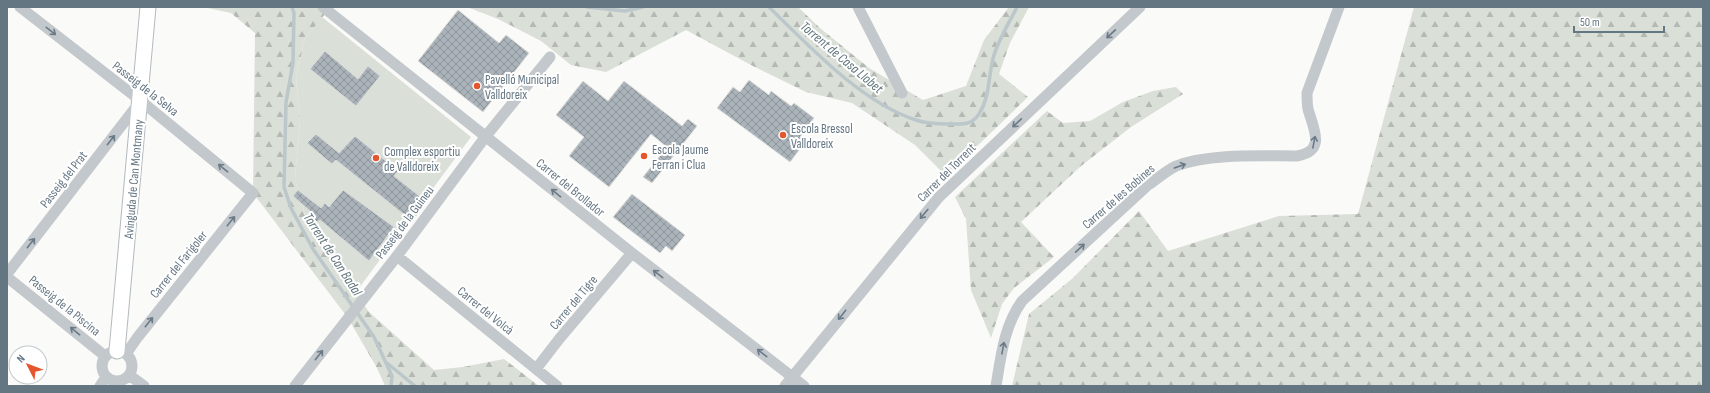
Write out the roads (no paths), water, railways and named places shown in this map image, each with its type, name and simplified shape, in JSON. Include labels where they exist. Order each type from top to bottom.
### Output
[{"type":"street","name":"Passeig de la Selva","points":[[20,7],[141,101],[253,193]]},
{"type":"street","name":"Avinguda de Can Montmany","points":[[116,353],[141,101],[148,7]]},
{"type":"street","name":"Carrer del Brollador","points":[[323,7],[632,253],[804,386]]},
{"type":"street","points":[[858,7],[902,93]]},
{"type":"street","name":"Carrer del Torrent","points":[[785,386],[939,197],[1140,7]]},
{"type":"street","name":"Carrer de les Bobines","points":[[996,386],[1008,325],[1014,312],[1022,301],[1163,174],[1176,166],[1195,161],[1216,158],[1307,155],[1313,149],[1316,142],[1316,132],[1308,108],[1307,93],[1339,7]]},
{"type":"street","name":"Passeig de la Guineu","points":[[295,386],[397,256],[486,136],[550,57]]},
{"type":"street","name":"Passeig del Prat","points":[[7,275],[141,101]]},
{"type":"street","name":"Carrer del Farigoler","points":[[116,353],[137,338],[253,193]]},
{"type":"street","name":"Carrer del Tigre","points":[[536,369],[560,338],[632,253]]},
{"type":"street","name":"Carrer del Volcà","points":[[397,256],[557,386]]},
{"type":"street","name":"Passeig de la Piscina","points":[[7,275],[116,353]]},
{"type":"street","points":[[116,353],[131,361],[132,366],[129,375],[120,381],[111,380],[103,382],[101,367],[102,361],[116,353]]},
{"type":"street","points":[[129,375],[144,386]]},
{"type":"waterway","name":"Torrent de Can Badal","points":[[292,7],[294,13],[293,63],[286,102],[284,187],[291,208],[313,249],[374,337],[392,376],[391,386]]},
{"type":"waterway","name":"Torrent de Casa Llobet","points":[[587,7],[625,11],[643,7]]},
{"type":"waterway","name":"Torrent de Casa Llobet","points":[[769,7],[801,39],[856,87],[876,101],[896,112],[933,124],[966,124],[973,121],[979,114],[983,108],[987,94],[991,66],[995,53],[1017,7]]},
{"type":"waterway","points":[[387,363],[415,386]]},
{"type":"place","name":"Pavelló Municipal Valldoreix","points":[[477,86]]},
{"type":"place","name":"Escola Bressol Valldoreix","points":[[783,135]]},
{"type":"place","name":"Escola Jaume Ferran i Clua","points":[[644,156]]},
{"type":"place","name":"Complex esportiu de Valldoreix","points":[[376,158]]}]
